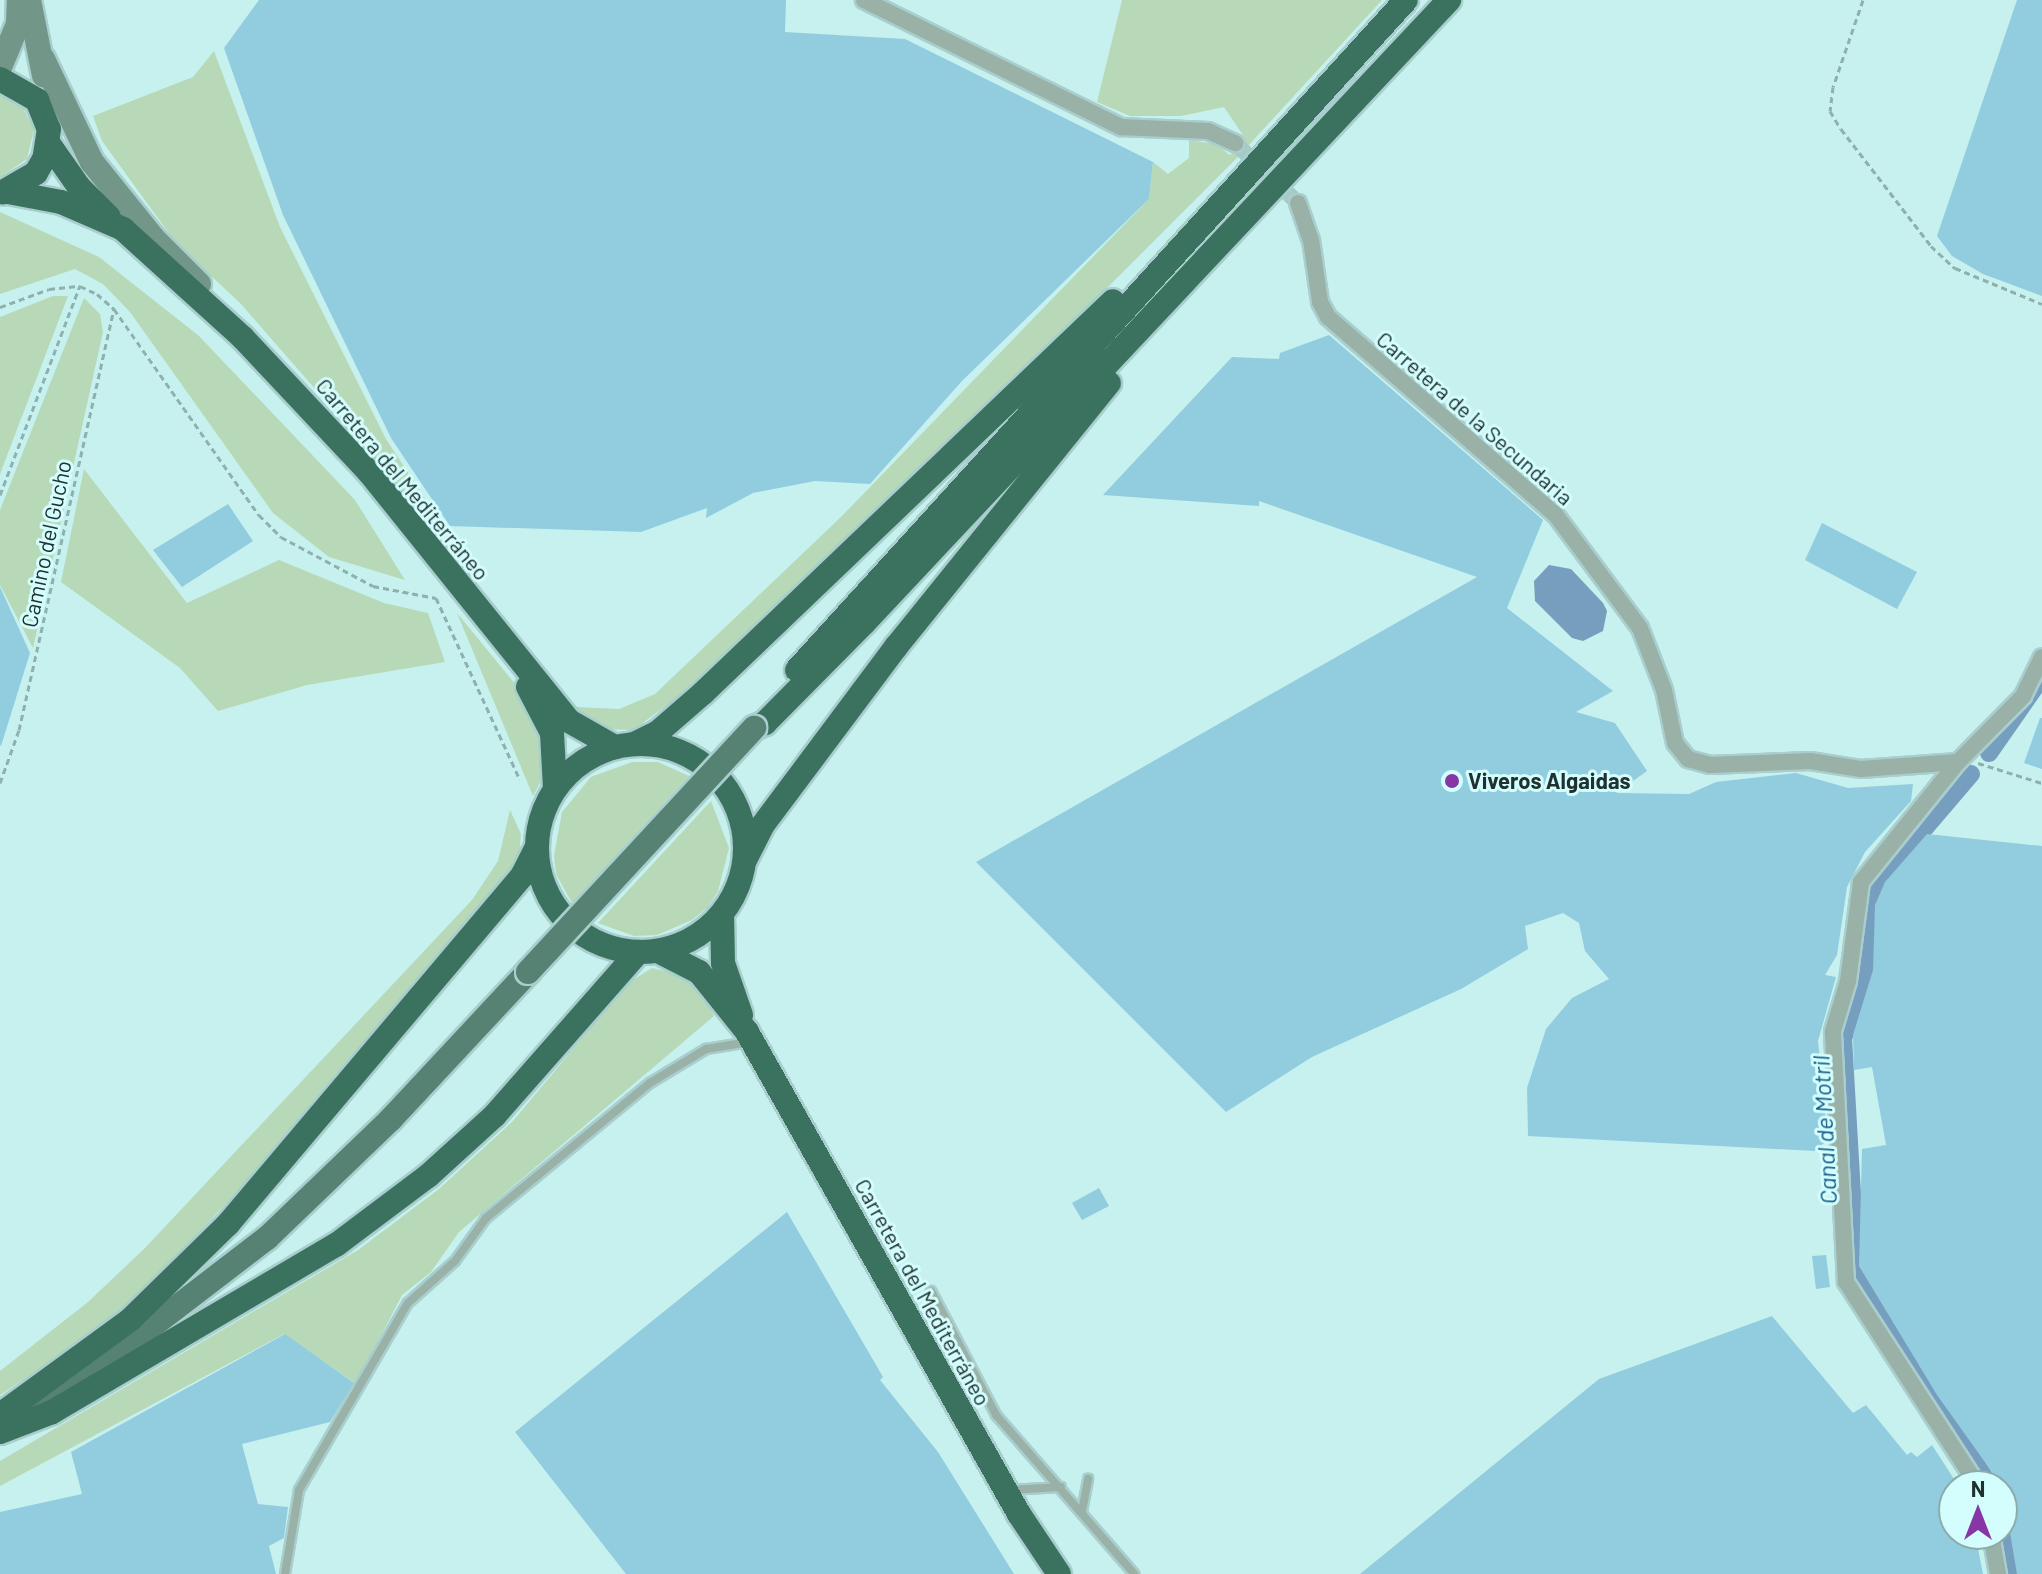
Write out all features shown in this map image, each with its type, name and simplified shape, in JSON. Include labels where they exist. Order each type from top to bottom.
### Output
[{"type":"highway","points":[[0,1415],[131,1319],[228,1224],[522,876],[536,849],[541,817],[555,788],[592,756],[657,733],[703,693],[1234,186],[1406,0]]},
{"type":"highway","points":[[754,728],[765,723],[864,623],[1449,0]]},
{"type":"highway","points":[[0,79],[24,88],[45,114],[49,144],[79,187],[123,229]]},
{"type":"highway","points":[[4,192],[36,173],[49,144]]},
{"type":"highway","points":[[754,728],[758,716],[861,596],[1198,233],[1234,186]]},
{"type":"highway","name":"Carretera del Mediterráneo","points":[[4,192],[61,202],[123,229],[243,338],[369,472],[512,656],[569,721],[624,746]]},
{"type":"highway","points":[[536,849],[551,899],[578,932],[606,947],[648,952],[693,937],[722,914],[737,888],[745,860],[762,826],[896,647],[1241,223]]},
{"type":"highway","name":"Carretera del Mediterráneo","points":[[512,656],[552,733],[555,788]]},
{"type":"highway","points":[[624,746],[664,747],[693,758],[716,776],[739,815],[745,860]]},
{"type":"highway","name":"Carretera del Mediterráneo","points":[[722,914],[723,963],[749,1037]]},
{"type":"highway","points":[[0,1432],[52,1412],[336,1245],[428,1176],[495,1115],[648,952]]},
{"type":"highway","name":"Carretera del Mediterráneo","points":[[648,952],[699,972],[749,1037],[1006,1490],[1059,1574]]},
{"type":"main road","points":[[0,67],[18,24],[19,0]]},
{"type":"main road","points":[[29,0],[43,59],[45,114]]},
{"type":"main road","points":[[43,59],[92,162],[153,238],[223,305],[243,338]]},
{"type":"main road","points":[[0,1425],[117,1353],[267,1238],[391,1119],[754,728]]},
{"type":"street","points":[[864,0],[1121,127],[1208,131],[1235,143]]},
{"type":"street","name":"Carretera de la Secundaria","points":[[1298,203],[1311,240],[1320,302],[1328,317],[1555,514],[1640,628],[1664,690],[1675,743],[1688,759],[1710,765],[1810,761],[1861,769],[1958,762]]},
{"type":"street","points":[[1968,1470],[1846,1282],[1833,1049],[1861,882],[1958,762],[2023,696],[2042,657]]},
{"type":"street","points":[[1994,1550],[1998,1574]]},
{"type":"lane","points":[[285,1574],[299,1490],[408,1303],[455,1261],[486,1218],[650,1083],[706,1049],[749,1037]]},
{"type":"lane","points":[[931,1291],[996,1415],[1134,1574]]},
{"type":"lane","points":[[1082,1511],[1088,1479]]},
{"type":"lane","points":[[1006,1490],[1061,1487]]},
{"type":"path","points":[[1863,0],[1833,87],[1830,111],[1931,246],[1955,268],[2042,304]]},
{"type":"path","points":[[0,307],[49,289],[80,286],[114,309],[259,515],[281,537],[373,586],[436,598],[520,780]]},
{"type":"path","points":[[0,495],[80,286]]},
{"type":"path","name":"Camino del Gucho","points":[[0,783],[23,714],[114,309]]},
{"type":"path","points":[[1958,762],[2042,783]]},
{"type":"green space","points":[[1122,0],[1382,0],[1235,160],[1057,338],[674,700],[633,730],[601,729],[578,717],[577,707],[619,709],[655,694],[842,516],[1149,199],[1153,162],[1168,174],[1189,158],[1189,140],[1215,144],[1230,155],[1245,138],[1224,107],[1181,116],[1130,116],[1097,102]]},
{"type":"green space","points":[[214,51],[280,227],[386,439],[455,544],[447,553],[393,478],[241,304],[176,243],[102,141],[93,116],[193,77]]},
{"type":"green space","points":[[0,92],[21,103],[34,130],[27,159],[0,177]]},
{"type":"green space","points":[[0,212],[99,257],[199,336],[355,500],[405,580],[329,557],[273,513],[130,312],[103,284],[75,269],[0,294]]},
{"type":"green space","points":[[53,296],[68,296],[0,474],[0,317]]},
{"type":"green space","points":[[84,298],[100,314],[103,332],[33,648],[0,585],[0,510]]},
{"type":"green space","points":[[84,469],[187,603],[279,560],[384,603],[428,613],[445,662],[307,685],[218,711],[180,668],[61,582]]},
{"type":"green space","points":[[457,613],[520,690],[542,740],[541,781],[533,796]]},
{"type":"green space","points":[[632,762],[658,762],[689,776],[572,903],[556,874],[554,856],[562,812],[591,777]]},
{"type":"green space","points":[[711,801],[729,848],[718,891],[708,907],[692,920],[657,935],[634,936],[598,923]]},
{"type":"green space","points":[[510,810],[521,834],[519,856],[396,1012],[348,1059],[233,1196],[141,1294],[98,1330],[0,1395],[0,1371],[88,1302],[145,1248],[472,900],[498,861]]},
{"type":"green space","points":[[652,968],[682,975],[701,990],[714,1016],[459,1232],[431,1272],[402,1295],[356,1384],[284,1334],[0,1486],[0,1461],[358,1250],[439,1189],[513,1121],[628,983]]},
{"type":"water","points":[[1549,565],[1571,569],[1603,603],[1607,611],[1603,631],[1583,641],[1572,638],[1535,601],[1534,581]]},
{"type":"building","points":[[259,0],[786,0],[785,32],[905,39],[1153,162],[1149,199],[962,381],[870,484],[815,481],[753,493],[706,518],[707,508],[641,532],[450,526],[391,438],[283,215],[224,48]]},
{"type":"building","points":[[2017,0],[2042,0],[2042,296],[1983,274],[1952,256],[1937,236]]},
{"type":"building","points":[[1329,335],[1543,520],[1507,608],[1613,691],[1576,712],[1615,723],[1647,771],[1616,793],[1689,794],[1716,782],[1796,773],[1848,788],[1913,784],[1911,801],[1865,852],[1847,887],[1837,955],[1825,975],[1836,977],[1818,1041],[1828,1140],[1815,1151],[1528,1136],[1527,1088],[1546,1029],[1572,998],[1609,979],[1585,951],[1579,923],[1563,913],[1525,926],[1528,949],[1461,989],[1312,1057],[1226,1112],[976,862],[1477,577],[1259,501],[1259,506],[1103,495],[1232,357],[1279,359],[1280,353]]},
{"type":"building","points":[[228,504],[253,541],[182,587],[153,550]]},
{"type":"building","points":[[1822,523],[1917,572],[1897,609],[1805,560]]},
{"type":"building","points":[[0,587],[30,653],[1,746],[0,745]]},
{"type":"building","points":[[2042,718],[2042,769],[2024,763]]},
{"type":"building","points":[[1927,834],[2042,846],[2042,1574],[2017,1574],[2013,1550],[2018,1550],[2018,1470],[1991,1470],[1937,1395],[1859,1266],[1862,1149],[1886,1145],[1872,1067],[1854,1070],[1853,1035],[1873,970],[1875,905],[1885,882]]},
{"type":"building","points":[[1099,1188],[1109,1206],[1082,1220],[1072,1203]]},
{"type":"building","points":[[787,1212],[883,1377],[880,1380],[938,1452],[1014,1574],[626,1574],[515,1432]]},
{"type":"building","points":[[1826,1255],[1830,1287],[1816,1289],[1812,1256]]},
{"type":"building","points":[[1772,1316],[1853,1413],[1866,1405],[1907,1455],[1911,1452],[1917,1457],[1932,1445],[1948,1470],[1938,1470],[1938,1550],[1978,1550],[1983,1574],[1360,1574],[1599,1379]]},
{"type":"building","points":[[285,1334],[354,1383],[330,1422],[242,1444],[258,1504],[288,1507],[284,1538],[269,1546],[276,1574],[0,1574],[0,1512],[82,1494],[71,1452]]},
{"type":"waterway","name":"Canal de Motril","points":[[1989,753],[2042,677]]},
{"type":"waterway","name":"Canal de Motril","points":[[1971,774],[1871,891],[1867,979],[1843,1038],[1857,1278],[1980,1470]]},
{"type":"waterway","name":"Canal de Motril","points":[[2005,1550],[2009,1574]]},
{"type":"tunnel","points":[[1235,143],[1298,203]]},
{"type":"place","name":"Viveros Algaidas","points":[[1452,781]]}]
